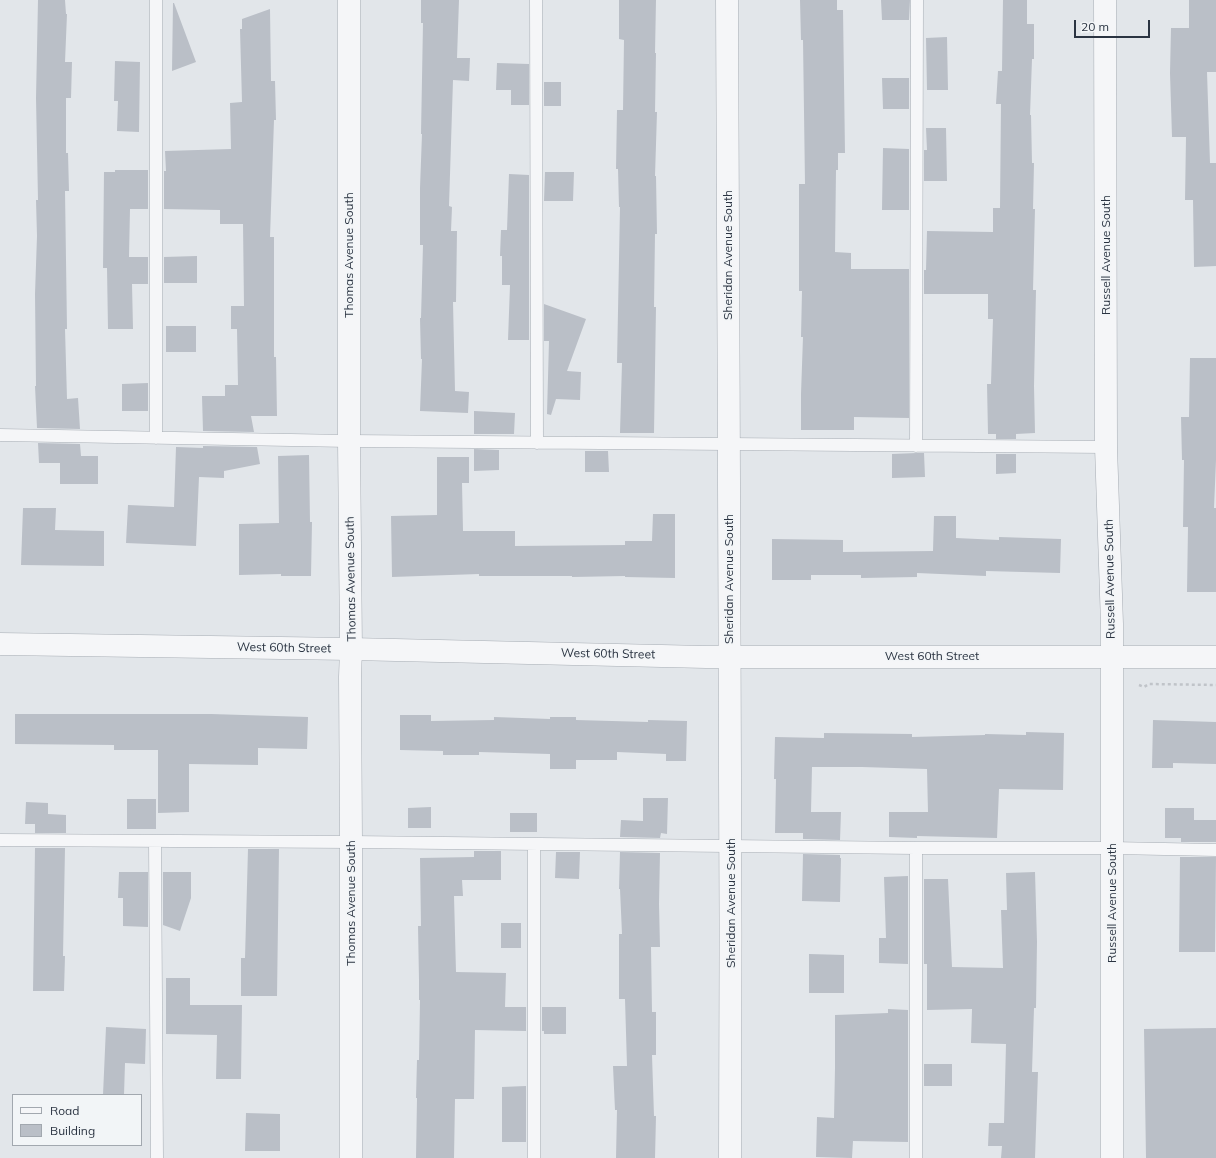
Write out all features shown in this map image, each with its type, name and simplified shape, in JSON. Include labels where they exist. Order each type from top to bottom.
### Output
[{"type":"street","name":"Thomas Avenue South","points":[[349,0],[351,1158]]},
{"type":"street","name":"Sheridan Avenue South","points":[[727,0],[729,657],[732,845],[730,1158]]},
{"type":"street","name":"Russell Avenue South","points":[[1105,0],[1106,447],[1112,624],[1112,1158]]},
{"type":"street","name":"West 60th Street","points":[[0,644],[351,649],[729,657],[1216,657]]},
{"type":"lane","points":[[156,0],[156,438]]},
{"type":"lane","points":[[536,0],[537,443]]},
{"type":"lane","points":[[916,446],[917,0]]},
{"type":"lane","points":[[0,435],[349,441],[1106,447]]},
{"type":"lane","points":[[0,840],[1216,850]]},
{"type":"lane","points":[[155,841],[157,1158]]},
{"type":"lane","points":[[534,844],[534,1158]]},
{"type":"lane","points":[[916,848],[916,1158]]},
{"type":"path","points":[[1140,684],[1144,687],[1149,684],[1216,685]]},
{"type":"building","points":[[38,0],[65,0],[67,14],[65,62],[72,62],[71,98],[66,98],[66,153],[68,153],[69,191],[65,191],[67,329],[65,329],[67,399],[78,398],[80,429],[37,428],[35,386],[35,294],[37,236],[36,200],[38,200],[36,98]]},
{"type":"building","points":[[421,0],[459,0],[457,58],[470,58],[469,81],[453,80],[449,206],[452,207],[451,231],[457,231],[456,302],[453,302],[455,391],[469,392],[468,413],[420,411],[422,359],[420,318],[423,245],[420,245],[423,23],[421,23]]},
{"type":"building","points":[[619,0],[656,0],[655,112],[657,112],[655,176],[657,234],[655,234],[654,307],[656,307],[654,433],[620,433],[622,363],[617,363],[620,207],[618,169],[616,169],[617,110],[623,110],[624,40],[619,39]]},
{"type":"building","points":[[800,0],[837,0],[837,10],[843,10],[845,153],[838,153],[838,170],[836,170],[835,252],[851,253],[851,269],[909,269],[909,418],[854,417],[854,430],[801,430],[803,337],[801,337],[802,291],[799,291],[799,184],[805,184],[803,40],[801,40]]},
{"type":"building","points":[[881,0],[910,0],[909,20],[882,20]]},
{"type":"building","points":[[1003,0],[1027,0],[1027,24],[1034,24],[1034,59],[1032,59],[1030,115],[1032,163],[1034,163],[1033,209],[1035,209],[1033,290],[1036,290],[1034,386],[1035,433],[1016,434],[1016,439],[996,439],[996,434],[988,434],[987,384],[991,384],[993,319],[988,319],[988,294],[924,294],[927,231],[993,232],[993,208],[1000,208],[1001,104],[996,104],[998,71],[1002,71]]},
{"type":"building","points":[[1189,0],[1216,0],[1216,72],[1207,72],[1210,163],[1216,163],[1216,266],[1194,267],[1193,200],[1185,200],[1186,137],[1172,137],[1170,73],[1171,28],[1189,28]]},
{"type":"building","points":[[173,3],[196,62],[172,71]]},
{"type":"building","points":[[270,9],[271,81],[275,81],[276,120],[274,120],[270,237],[274,237],[274,357],[276,357],[277,416],[251,416],[254,432],[203,431],[202,396],[225,396],[225,385],[238,385],[237,329],[231,329],[231,306],[244,306],[243,224],[220,224],[220,210],[164,209],[164,171],[166,171],[165,151],[231,149],[230,103],[242,102],[240,29],[242,29],[242,19]]},
{"type":"building","points":[[947,37],[948,90],[927,90],[926,38]]},
{"type":"building","points":[[115,61],[140,62],[139,132],[117,131],[118,101],[114,101]]},
{"type":"building","points":[[497,63],[529,64],[529,105],[511,105],[511,90],[496,90]]},
{"type":"building","points":[[882,78],[909,78],[909,109],[883,109]]},
{"type":"building","points":[[544,82],[561,82],[561,106],[544,106]]},
{"type":"building","points":[[926,128],[946,128],[947,181],[924,181],[924,150],[927,150]]},
{"type":"building","points":[[883,148],[909,149],[909,210],[882,210]]},
{"type":"building","points":[[115,170],[148,170],[148,209],[130,209],[129,257],[148,257],[148,284],[132,284],[133,329],[108,329],[107,268],[103,268],[104,172],[115,172]]},
{"type":"building","points":[[545,172],[574,172],[573,201],[544,201]]},
{"type":"building","points":[[509,174],[529,175],[529,340],[508,340],[510,285],[502,285],[502,256],[500,256],[501,230],[507,230]]},
{"type":"building","points":[[197,256],[197,283],[164,283],[164,257]]},
{"type":"building","points":[[544,304],[586,319],[567,371],[581,372],[580,400],[556,399],[551,415],[547,414],[549,341],[544,341]]},
{"type":"building","points":[[166,326],[196,326],[196,352],[166,352]]},
{"type":"building","points":[[1190,358],[1216,358],[1216,460],[1214,508],[1216,508],[1216,592],[1187,592],[1188,527],[1183,527],[1184,460],[1182,460],[1181,417],[1189,417]]},
{"type":"building","points":[[148,383],[148,411],[122,411],[122,384]]},
{"type":"building","points":[[474,411],[515,413],[514,434],[474,434]]},
{"type":"building","points":[[38,443],[80,444],[81,456],[98,456],[98,484],[60,484],[60,463],[39,463]]},
{"type":"building","points":[[203,446],[257,447],[260,464],[224,471],[224,478],[199,477],[196,546],[126,543],[128,505],[174,507],[176,447],[203,448]]},
{"type":"building","points":[[474,449],[499,450],[499,470],[474,471]]},
{"type":"building","points":[[585,451],[608,451],[609,472],[585,472]]},
{"type":"building","points":[[924,453],[925,477],[892,478],[892,454]]},
{"type":"building","points":[[996,454],[1016,454],[1016,473],[996,474]]},
{"type":"building","points":[[309,455],[310,522],[312,522],[311,576],[281,576],[281,574],[239,575],[239,524],[279,523],[278,456]]},
{"type":"building","points":[[437,457],[469,457],[469,483],[462,483],[463,531],[515,531],[515,546],[625,545],[625,541],[652,541],[653,514],[675,514],[675,578],[625,576],[479,576],[479,574],[392,577],[391,516],[437,515]]},
{"type":"building","points":[[23,508],[56,508],[55,530],[104,531],[104,566],[21,565]]},
{"type":"building","points":[[934,516],[956,516],[956,538],[999,540],[999,537],[1061,539],[1060,573],[986,571],[986,576],[917,573],[917,577],[861,578],[861,575],[811,575],[811,580],[772,580],[772,539],[843,540],[843,552],[933,551]]},
{"type":"building","points":[[15,714],[211,714],[308,717],[307,749],[258,748],[258,765],[189,764],[189,812],[158,813],[158,750],[114,750],[114,745],[15,744]]},
{"type":"building","points":[[400,715],[431,715],[431,721],[494,720],[494,717],[550,719],[550,717],[576,717],[576,720],[648,722],[648,720],[687,721],[686,761],[666,761],[666,754],[617,752],[617,760],[576,760],[576,769],[550,769],[550,754],[479,752],[479,755],[443,755],[443,751],[400,750]]},
{"type":"building","points":[[1153,720],[1216,722],[1216,764],[1173,763],[1173,768],[1152,768]]},
{"type":"building","points":[[1026,732],[1064,733],[1063,790],[999,789],[997,838],[917,836],[917,838],[889,837],[889,812],[928,812],[927,769],[862,767],[812,767],[811,812],[841,812],[840,840],[803,839],[803,833],[775,833],[775,737],[824,738],[824,733],[912,734],[912,737],[985,734],[1026,735]]},
{"type":"building","points":[[643,798],[668,798],[667,834],[661,833],[660,838],[620,837],[621,820],[643,821]]},
{"type":"building","points":[[127,799],[156,799],[156,829],[127,829]]},
{"type":"building","points":[[26,802],[48,803],[48,814],[66,815],[66,833],[35,833],[35,824],[25,824]]},
{"type":"building","points":[[431,807],[431,828],[408,828],[408,808]]},
{"type":"building","points":[[1165,808],[1194,808],[1194,820],[1216,820],[1216,842],[1181,842],[1181,838],[1165,838]]},
{"type":"building","points":[[510,813],[537,813],[537,832],[510,832]]},
{"type":"building","points":[[35,848],[65,848],[63,956],[65,956],[64,991],[33,991]]},
{"type":"building","points":[[248,849],[279,849],[277,996],[241,996],[241,958],[245,958]]},
{"type":"building","points":[[474,851],[501,851],[501,880],[462,880],[463,896],[454,896],[456,972],[506,973],[505,1007],[526,1007],[526,1031],[475,1030],[474,1099],[455,1099],[454,1158],[416,1158],[416,1098],[417,1060],[419,1060],[420,1000],[418,926],[421,926],[420,858],[474,857]]},
{"type":"building","points":[[556,852],[580,852],[579,879],[555,878]]},
{"type":"building","points":[[620,852],[660,853],[660,947],[651,947],[652,1012],[656,1012],[656,1055],[652,1055],[654,1116],[656,1116],[655,1158],[616,1158],[617,1110],[615,1110],[613,1066],[627,1066],[625,999],[619,999],[619,934],[622,934],[619,889]]},
{"type":"building","points":[[803,854],[840,855],[840,902],[802,901]]},
{"type":"building","points":[[1180,857],[1216,857],[1215,952],[1179,952]]},
{"type":"building","points":[[119,872],[148,872],[148,927],[123,926],[123,898],[118,898]]},
{"type":"building","points":[[163,872],[191,872],[191,898],[180,931],[163,925]]},
{"type":"building","points":[[1035,872],[1037,942],[1036,1008],[1034,1008],[1032,1072],[1038,1072],[1035,1158],[1001,1158],[1002,1146],[988,1146],[989,1123],[1004,1123],[1006,1044],[971,1043],[972,1009],[927,1010],[927,964],[924,964],[924,879],[948,879],[952,967],[1003,968],[1001,910],[1007,910],[1006,873]]},
{"type":"building","points":[[908,876],[908,964],[879,963],[879,938],[886,938],[884,877]]},
{"type":"building","points":[[501,923],[521,923],[521,948],[501,948]]},
{"type":"building","points":[[809,954],[844,955],[844,993],[809,993]]},
{"type":"building","points":[[166,978],[190,978],[190,1005],[242,1005],[241,1079],[216,1079],[217,1035],[166,1034]]},
{"type":"building","points":[[542,1007],[566,1007],[566,1034],[544,1034],[544,1031],[542,1031]]},
{"type":"building","points":[[888,1009],[908,1010],[908,1142],[853,1141],[852,1158],[816,1157],[817,1117],[834,1118],[835,1015],[888,1013]]},
{"type":"building","points":[[106,1027],[146,1029],[145,1064],[125,1063],[124,1094],[103,1094]]},
{"type":"building","points":[[1216,1028],[1216,1158],[1146,1158],[1144,1029]]},
{"type":"building","points":[[924,1064],[952,1064],[952,1086],[924,1086]]},
{"type":"building","points":[[526,1086],[526,1142],[502,1142],[502,1087]]},
{"type":"building","points":[[246,1113],[280,1114],[280,1151],[245,1151]]}]
